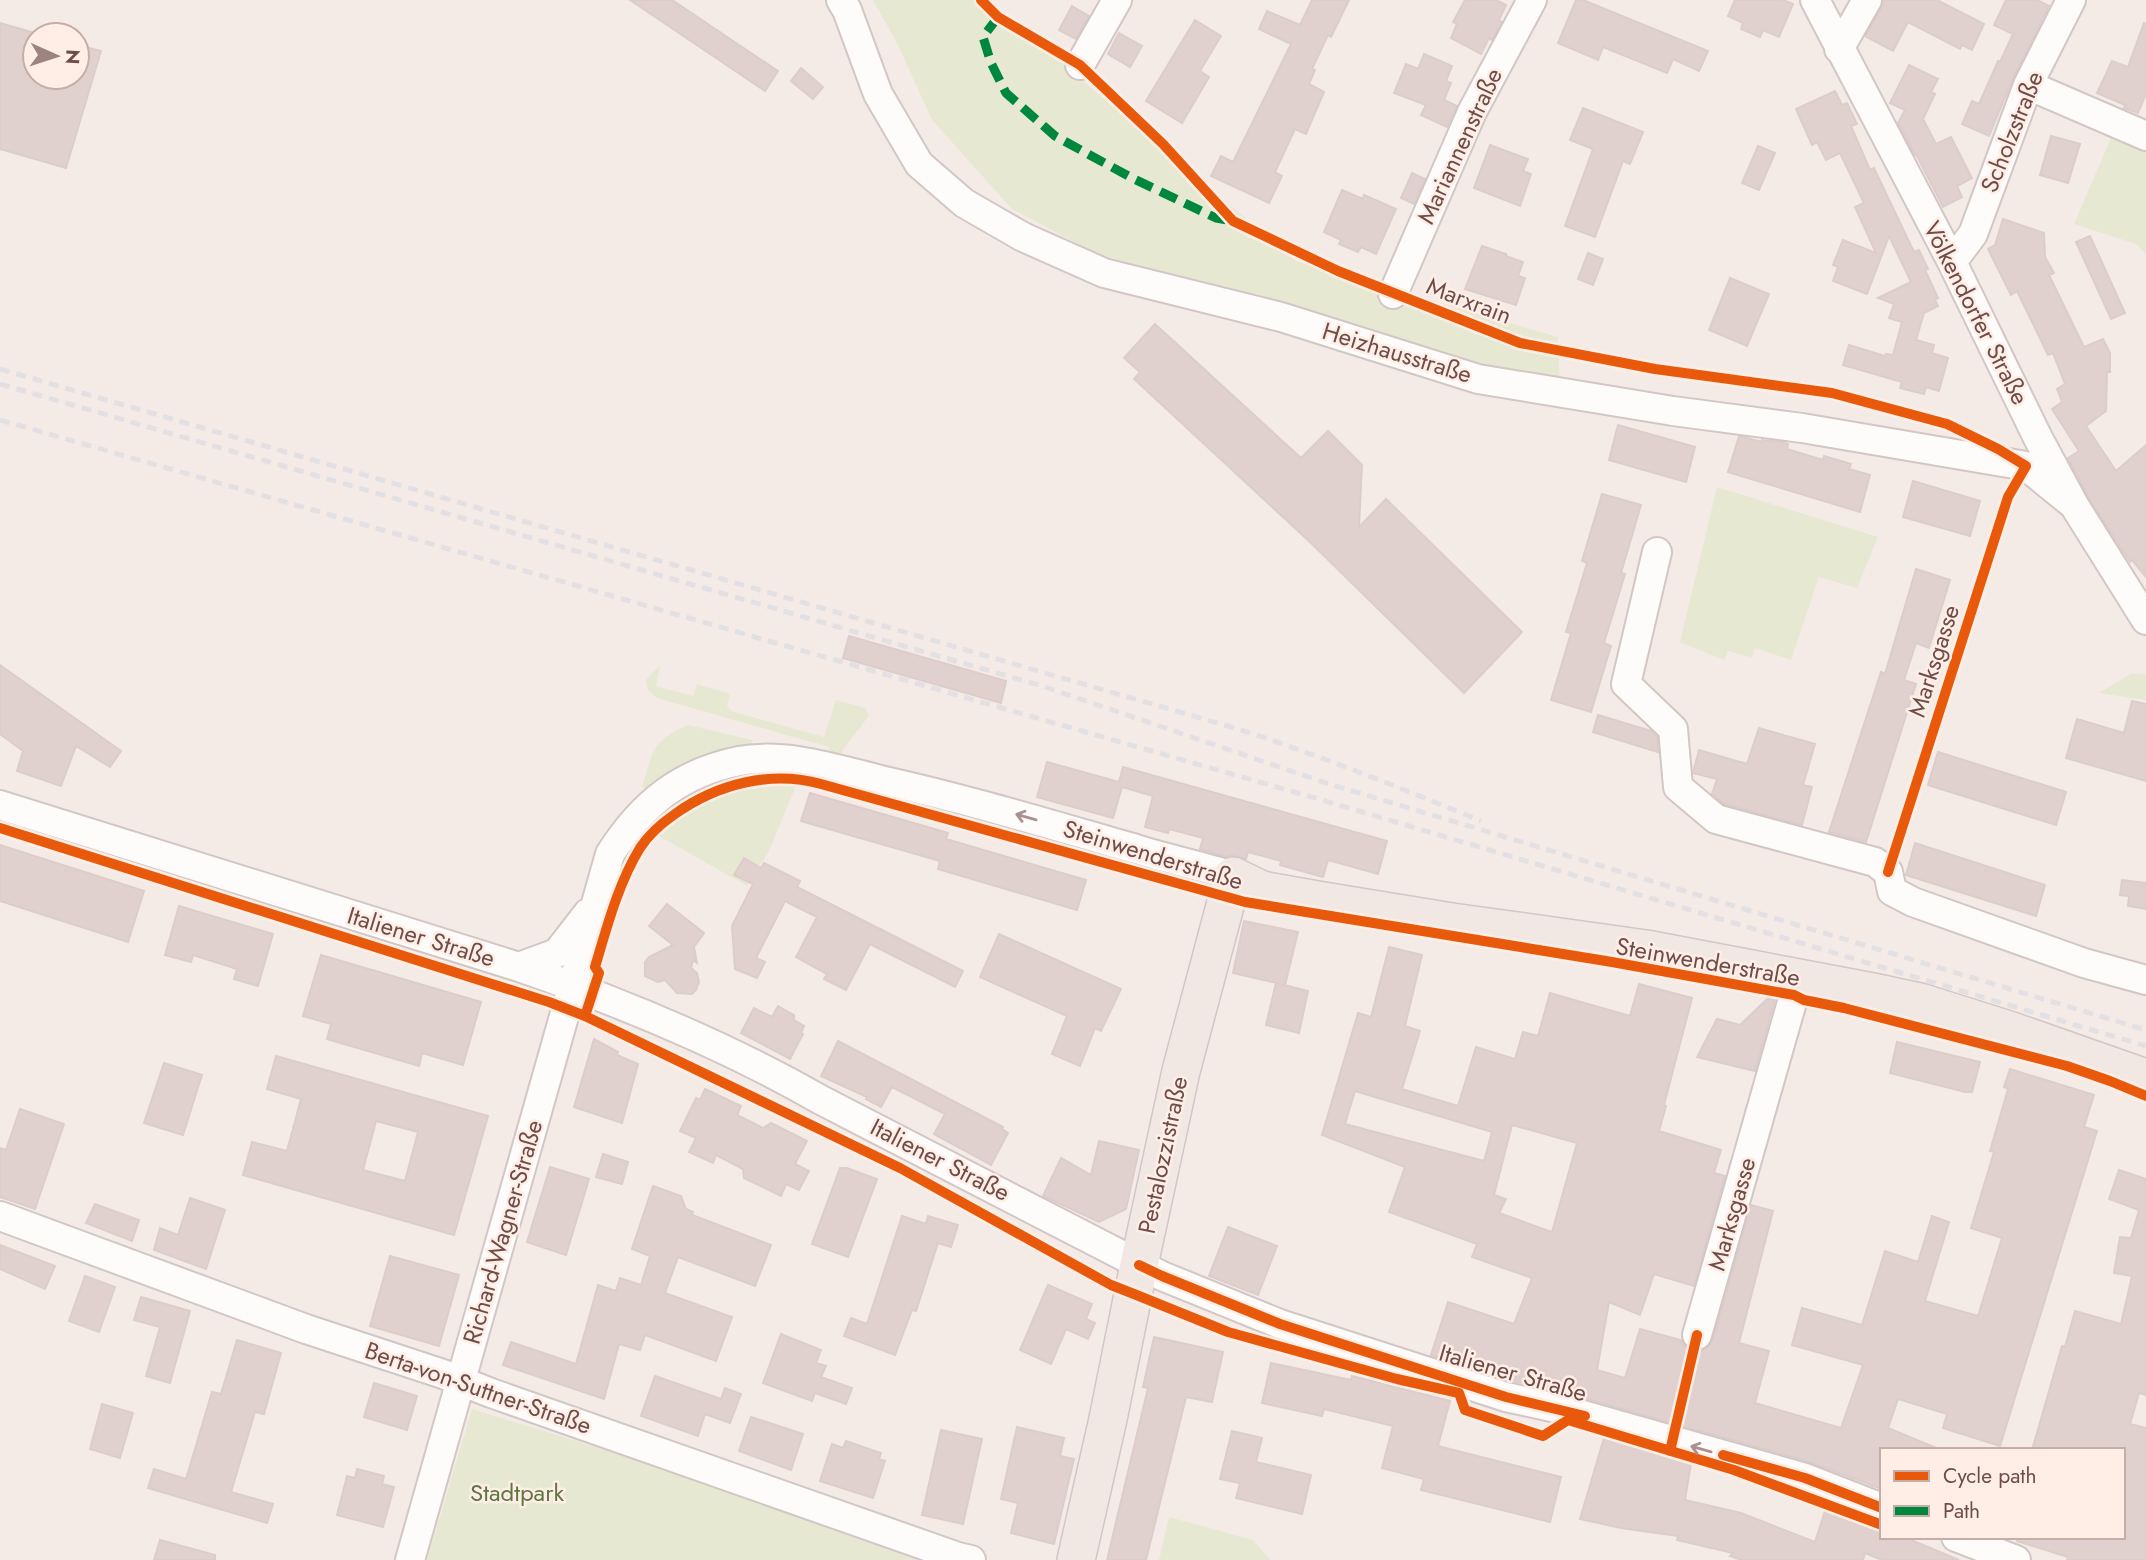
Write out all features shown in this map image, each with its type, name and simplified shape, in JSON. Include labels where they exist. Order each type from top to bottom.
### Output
[{"type":"main road","name":"Steinwenderstraße","points":[[1233,876],[1262,890],[1465,924],[1646,949],[1920,1002],[2012,1031],[2146,1079]]},
{"type":"main road","name":"Pestalozzistraße","points":[[1076,1560],[1181,1072],[1233,876]]},
{"type":"street","name":"Heizhausstraße","points":[[841,0],[878,94],[919,164],[964,203],[1023,237],[1104,273],[1281,317],[1478,379],[1673,411],[1802,428],[2026,466],[2074,506]]},
{"type":"street","points":[[1080,65],[1117,0]]},
{"type":"street","name":"Mariannenstraße","points":[[1392,294],[1472,112],[1532,0]]},
{"type":"street","name":"Völkendorfer Straße","points":[[1815,0],[1952,262],[2074,506],[2146,621]]},
{"type":"street","points":[[1839,49],[1867,0]]},
{"type":"street","name":"Scholzstraße","points":[[1952,262],[1973,234],[2028,85],[2071,0]]},
{"type":"street","points":[[2028,85],[2146,136]]},
{"type":"street","points":[[1657,552],[1626,684],[1673,729],[1678,787],[1716,819],[1875,862],[1888,872],[1892,891],[1913,902],[2084,963],[2146,980]]},
{"type":"street","name":"Steinwenderstraße","points":[[573,986],[610,854],[625,831],[643,810],[669,789],[704,771],[741,761],[778,759],[814,764],[962,798],[1233,876]]},
{"type":"street","name":"Italiener Straße","points":[[0,805],[519,967],[697,1036],[785,1079],[1139,1265],[1280,1324],[1506,1397],[1565,1410],[1805,1478],[1880,1507]]},
{"type":"street","points":[[519,967],[557,953],[597,903]]},
{"type":"street","name":"Marksgasse","points":[[1697,1335],[1797,977]]},
{"type":"street","name":"Richard-Wagner-Straße","points":[[410,1560],[573,986]]},
{"type":"street","name":"Berta-von-Suttner-Straße","points":[[0,1216],[306,1329],[443,1374],[964,1559]]},
{"type":"street","points":[[1961,1539],[2017,1560]]},
{"type":"green space","points":[[873,0],[987,0],[1296,261],[1558,337],[1560,391],[1095,253],[1012,209],[932,120],[897,43]]},
{"type":"green space","points":[[2114,131],[2146,144],[2146,254],[2136,244],[2074,224]]},
{"type":"green space","points":[[1717,487],[1878,537],[1857,588],[1819,577],[1791,660],[1755,648],[1752,658],[1728,651],[1724,660],[1680,642]]},
{"type":"green space","points":[[660,665],[656,686],[693,696],[697,684],[730,694],[727,705],[731,711],[824,737],[836,700],[865,708],[869,715],[838,760],[830,757],[829,747],[657,698],[648,690],[646,680]]},
{"type":"green space","points":[[2131,674],[2146,674],[2146,700],[2099,693]]},
{"type":"green space","points":[[688,725],[752,740],[753,745],[647,790],[642,787],[660,742]]},
{"type":"green space","points":[[797,783],[769,851],[747,886],[659,836],[685,814],[713,799],[744,788]]},
{"type":"green space","name":"Stadtpark","points":[[472,1409],[677,1472],[922,1560],[427,1560]]},
{"type":"green space","points":[[1169,1517],[1253,1540],[1271,1560],[1159,1560]]},
{"type":"building","points":[[630,0],[672,0],[778,71],[765,91]]},
{"type":"building","points":[[1312,0],[1349,0],[1312,69],[1315,70],[1309,84],[1324,92],[1306,134],[1295,129],[1275,172],[1282,176],[1269,203],[1211,176],[1221,156],[1233,162],[1291,44],[1259,29],[1267,11],[1300,25]]},
{"type":"building","points":[[1465,0],[1496,0],[1506,5],[1499,20],[1502,22],[1481,54],[1451,38],[1457,24],[1453,22]]},
{"type":"building","points":[[1576,0],[1583,0],[1708,51],[1699,71],[1673,59],[1667,73],[1603,47],[1598,60],[1558,43]]},
{"type":"building","points":[[1735,0],[1783,0],[1793,4],[1779,37],[1763,30],[1760,37],[1741,29],[1743,23],[1728,16]]},
{"type":"building","points":[[1884,0],[1937,0],[1984,24],[1972,50],[1962,45],[1960,49],[1908,22],[1893,51],[1865,36]]},
{"type":"building","points":[[2006,0],[2037,0],[2049,6],[2013,78],[1989,136],[1962,124],[1972,101],[1979,104],[2013,34],[1994,25]]},
{"type":"building","points":[[1072,6],[1089,16],[1076,39],[1059,30]]},
{"type":"building","points":[[1195,20],[1221,36],[1200,71],[1209,77],[1182,123],[1146,101]]},
{"type":"building","points":[[0,23],[21,29],[21,91],[89,91],[66,168],[0,149]]},
{"type":"building","points":[[2144,23],[2146,94],[2138,113],[2097,93],[2112,61],[2128,67]]},
{"type":"building","points":[[1119,33],[1142,46],[1130,67],[1108,54]]},
{"type":"building","points":[[91,48],[101,51],[91,84]]},
{"type":"building","points":[[1424,54],[1452,66],[1446,81],[1451,83],[1444,100],[1457,106],[1447,127],[1421,115],[1426,105],[1394,93],[1406,64],[1418,69]]},
{"type":"building","points":[[1909,65],[1938,79],[1931,92],[1935,94],[1923,119],[1936,144],[1951,137],[1972,178],[1957,186],[1962,197],[1943,207],[1898,123],[1905,110],[1890,103]]},
{"type":"building","points":[[801,68],[823,87],[813,99],[791,81]]},
{"type":"building","points":[[1835,91],[1842,105],[1847,103],[1857,124],[1851,126],[1870,170],[1874,168],[1914,252],[1919,250],[1928,269],[1925,270],[1938,298],[1935,300],[1938,306],[1924,313],[1916,340],[1934,345],[1932,353],[1948,358],[1939,391],[1926,387],[1924,394],[1900,388],[1902,382],[1843,365],[1849,345],[1885,356],[1893,355],[1902,322],[1889,318],[1894,304],[1878,298],[1911,282],[1889,236],[1867,294],[1833,281],[1838,267],[1833,265],[1843,240],[1876,253],[1855,207],[1864,203],[1840,153],[1826,160],[1817,142],[1812,145],[1796,109]]},
{"type":"building","points":[[1583,108],[1643,132],[1630,164],[1623,161],[1595,237],[1565,226],[1593,149],[1570,140]]},
{"type":"building","points":[[2051,136],[2080,144],[2068,183],[2040,175]]},
{"type":"building","points":[[1490,145],[1528,159],[1523,171],[1531,174],[1520,206],[1474,188]]},
{"type":"building","points":[[1758,146],[1775,153],[1759,190],[1742,183]]},
{"type":"building","points":[[1412,173],[1425,179],[1414,204],[1401,198]]},
{"type":"building","points":[[1342,190],[1363,199],[1364,195],[1396,209],[1376,254],[1361,247],[1358,252],[1339,244],[1341,240],[1324,232]]},
{"type":"building","points":[[2003,219],[2044,233],[2045,257],[2054,273],[2049,275],[2084,347],[2103,339],[2110,353],[2106,411],[2086,426],[2116,471],[2146,445],[2146,577],[2132,560],[2130,562],[2088,497],[2068,458],[2079,451],[2052,409],[2062,402],[2057,389],[2065,384],[2053,353],[2048,355],[2017,291],[2011,295],[1988,249],[1995,245]]},
{"type":"building","points":[[2090,236],[2125,313],[2111,319],[2076,242]]},
{"type":"building","points":[[1482,246],[1523,262],[1518,276],[1525,278],[1516,305],[1465,289]]},
{"type":"building","points":[[1588,253],[1603,259],[1593,285],[1578,279]]},
{"type":"building","points":[[1730,278],[1769,294],[1747,346],[1709,330]]},
{"type":"building","points":[[1155,324],[1301,458],[1328,431],[1362,465],[1359,527],[1386,499],[1522,632],[1464,693],[1311,543],[1134,379],[1140,372],[1124,358]]},
{"type":"building","points":[[1618,425],[1695,447],[1686,482],[1609,460]]},
{"type":"building","points":[[1739,436],[1762,442],[1788,444],[1787,449],[1823,460],[1824,456],[1851,464],[1849,469],[1870,475],[1860,512],[1728,472]]},
{"type":"building","points":[[1913,481],[1980,501],[1970,536],[1903,517]]},
{"type":"building","points":[[1602,494],[1641,505],[1621,573],[1625,574],[1604,643],[1611,646],[1591,712],[1551,700],[1571,633],[1566,632],[1587,563],[1582,561]]},
{"type":"building","points":[[1916,569],[1950,580],[1929,648],[1916,643],[1904,680],[1916,684],[1866,842],[1829,832],[1881,672],[1885,674]]},
{"type":"building","points":[[849,636],[1006,681],[1001,703],[843,658]]},
{"type":"building","points":[[0,665],[121,751],[110,767],[76,746],[61,786],[17,771],[23,751],[0,734]]},
{"type":"building","points":[[2132,701],[2146,704],[2146,781],[2066,758],[2077,719],[2124,733]]},
{"type":"building","points":[[1598,715],[1651,731],[1657,737],[1658,752],[1593,732]]},
{"type":"building","points":[[1759,728],[1815,744],[1803,785],[1812,787],[1802,825],[1724,804],[1712,794],[1717,779],[1693,773],[1699,750],[1747,764]]},
{"type":"building","points":[[1938,752],[2066,792],[2056,825],[1928,785]]},
{"type":"building","points":[[1047,762],[1119,782],[1123,767],[1387,841],[1378,874],[1328,860],[1323,877],[1280,865],[1281,861],[1248,852],[1246,859],[1200,849],[1203,838],[1169,829],[1168,833],[1145,827],[1153,796],[1122,787],[1113,818],[1037,797]]},
{"type":"building","points":[[810,793],[948,833],[946,839],[1086,880],[1077,910],[938,869],[940,861],[801,821]]},
{"type":"building","points":[[1915,843],[2045,885],[2036,916],[1906,875]]},
{"type":"building","points":[[0,845],[144,891],[128,942],[0,901]]},
{"type":"building","points":[[744,858],[761,868],[764,863],[800,881],[797,887],[963,971],[955,987],[870,944],[846,990],[824,979],[827,974],[796,957],[817,917],[785,901],[756,958],[765,962],[757,978],[735,969],[732,926],[753,884],[734,875]]},
{"type":"building","points":[[2122,880],[2146,883],[2146,909],[2128,906],[2129,896],[2120,895]]},
{"type":"building","points":[[667,904],[704,933],[694,947],[697,963],[693,960],[691,968],[697,973],[699,982],[692,994],[677,993],[665,980],[658,982],[645,976],[645,962],[649,957],[673,945],[649,926]]},
{"type":"building","points":[[179,906],[273,934],[258,986],[234,979],[237,969],[193,955],[191,962],[165,955]]},
{"type":"building","points":[[1244,921],[1298,932],[1285,985],[1233,973]]},
{"type":"building","points":[[999,934],[1121,989],[1101,1031],[1095,1028],[1080,1066],[1052,1054],[1067,1016],[980,977]]},
{"type":"building","points":[[1389,947],[1422,955],[1405,1026],[1420,1031],[1402,1089],[1458,1106],[1476,1047],[1515,1059],[1523,1032],[1538,1036],[1550,993],[1630,1016],[1639,984],[1692,998],[1659,1131],[1721,1150],[1714,1173],[1725,1176],[1694,1286],[1654,1274],[1640,1315],[1609,1302],[1597,1370],[1625,1378],[1640,1329],[1681,1340],[1693,1351],[1702,1351],[1709,1346],[1713,1340],[1751,1205],[1773,1211],[1739,1343],[1769,1351],[1755,1403],[1841,1428],[1863,1365],[1792,1345],[1802,1308],[1862,1325],[1885,1251],[1918,1262],[1932,1216],[1949,1222],[1925,1301],[1978,1316],[2002,1238],[1971,1228],[1994,1152],[1990,1151],[2008,1089],[2004,1087],[2010,1069],[2094,1095],[2084,1127],[2097,1131],[2000,1446],[1943,1428],[1947,1414],[1898,1399],[1888,1428],[1936,1448],[1880,1448],[1880,1488],[1810,1462],[1570,1394],[1514,1381],[1516,1377],[1483,1363],[1480,1371],[1431,1355],[1448,1302],[1514,1324],[1532,1278],[1472,1257],[1477,1244],[1389,1212],[1405,1167],[1322,1135],[1358,1013],[1371,1017]],"holes":[[[1355,1091],[1492,1132],[1484,1161],[1345,1124]],[[1512,1125],[1577,1143],[1552,1232],[1499,1213],[1506,1199],[1494,1195]]]},
{"type":"building","points":[[321,955],[481,1002],[463,1065],[422,1053],[419,1066],[327,1039],[331,1024],[303,1016]]},
{"type":"building","points":[[1276,983],[1308,991],[1299,1033],[1266,1025]]},
{"type":"building","points":[[1768,998],[1775,999],[1755,1071],[1697,1057],[1717,1019],[1740,1025]]},
{"type":"building","points":[[778,1006],[794,1015],[794,1020],[804,1026],[801,1033],[803,1034],[790,1059],[741,1033],[754,1008],[772,1017]]},
{"type":"building","points":[[594,1039],[618,1052],[617,1055],[638,1064],[622,1123],[574,1107]]},
{"type":"building","points":[[838,1041],[1003,1127],[1008,1133],[991,1165],[934,1134],[945,1114],[892,1087],[881,1107],[866,1099],[867,1097],[821,1076]]},
{"type":"building","points":[[1897,1042],[1980,1062],[1972,1092],[1890,1073]]},
{"type":"building","points":[[276,1056],[488,1116],[454,1235],[243,1175],[252,1142],[287,1151],[301,1099],[267,1089]],"holes":[[[376,1121],[418,1132],[405,1181],[363,1170]]]},
{"type":"building","points":[[164,1063],[202,1075],[183,1135],[144,1123]]},
{"type":"building","points":[[705,1089],[741,1106],[737,1115],[763,1128],[771,1123],[807,1141],[795,1164],[809,1171],[799,1190],[786,1184],[781,1196],[744,1178],[743,1169],[716,1155],[713,1163],[689,1152],[696,1138],[680,1131],[696,1098],[700,1100]]},
{"type":"building","points":[[20,1109],[64,1124],[35,1209],[0,1197],[0,1148],[6,1150]]},
{"type":"building","points":[[1099,1141],[1139,1150],[1126,1209],[1099,1222],[1043,1196],[1061,1158],[1091,1175]]},
{"type":"building","points":[[603,1154],[628,1162],[622,1184],[596,1177]]},
{"type":"building","points":[[550,1167],[589,1179],[566,1255],[527,1242]]},
{"type":"building","points":[[840,1168],[877,1179],[848,1257],[812,1244]]},
{"type":"building","points":[[2119,1170],[2146,1179],[2146,1395],[2139,1393],[2130,1424],[2146,1428],[2146,1560],[2067,1560],[2068,1557],[2018,1539],[2125,1539],[2125,1448],[2033,1448],[2075,1311],[2121,1324],[2132,1276],[2114,1273],[2120,1237],[2131,1238],[2139,1210],[2109,1199]]},
{"type":"building","points":[[653,1186],[681,1196],[686,1209],[693,1212],[692,1215],[771,1245],[755,1286],[678,1257],[665,1293],[732,1317],[716,1361],[645,1335],[640,1350],[619,1344],[604,1399],[503,1365],[511,1342],[576,1364],[598,1285],[616,1291],[620,1278],[641,1285],[650,1256],[632,1249]]},
{"type":"building","points":[[190,1198],[225,1210],[206,1269],[154,1250],[160,1228],[178,1235]]},
{"type":"building","points":[[95,1204],[139,1220],[132,1241],[86,1223]]},
{"type":"building","points":[[902,1216],[926,1224],[928,1216],[958,1225],[951,1247],[938,1243],[916,1311],[912,1310],[895,1355],[844,1336],[851,1318],[867,1324]]},
{"type":"building","points":[[1228,1227],[1277,1246],[1258,1295],[1209,1276]]},
{"type":"building","points":[[0,1245],[55,1266],[45,1289],[0,1269]]},
{"type":"building","points":[[390,1256],[459,1275],[439,1346],[370,1326]]},
{"type":"building","points":[[85,1276],[115,1287],[99,1332],[69,1321]]},
{"type":"building","points":[[1048,1285],[1092,1304],[1086,1319],[1095,1323],[1088,1339],[1066,1329],[1051,1364],[1020,1350]]},
{"type":"building","points":[[141,1297],[190,1311],[170,1383],[146,1376],[160,1327],[134,1320]]},
{"type":"building","points":[[781,1334],[821,1350],[816,1363],[826,1366],[821,1377],[852,1388],[846,1404],[815,1393],[812,1401],[763,1383]]},
{"type":"building","points":[[1154,1337],[1223,1352],[1212,1402],[1186,1397],[1146,1560],[1107,1560],[1148,1388],[1143,1387]]},
{"type":"building","points":[[237,1340],[281,1353],[264,1414],[255,1412],[231,1492],[273,1504],[267,1523],[148,1488],[154,1469],[186,1479],[212,1392],[221,1394]]},
{"type":"building","points":[[1271,1363],[1351,1380],[1352,1376],[1450,1401],[1438,1446],[1561,1477],[1550,1522],[1421,1490],[1424,1479],[1382,1468],[1393,1426],[1324,1409],[1322,1416],[1262,1403]]},
{"type":"building","points":[[655,1376],[721,1399],[725,1388],[741,1394],[730,1423],[705,1414],[698,1436],[641,1416]]},
{"type":"building","points":[[374,1383],[417,1396],[407,1430],[364,1417]]},
{"type":"building","points":[[102,1404],[133,1413],[120,1458],[90,1449]]},
{"type":"building","points":[[751,1417],[803,1434],[791,1470],[739,1451]]},
{"type":"building","points":[[1017,1427],[1064,1438],[1060,1456],[1074,1459],[1054,1544],[1011,1533],[1018,1503],[1001,1499]]},
{"type":"building","points":[[941,1430],[982,1439],[963,1524],[922,1515]]},
{"type":"building","points":[[1232,1431],[1262,1438],[1256,1462],[1311,1475],[1302,1514],[1236,1498],[1240,1483],[1220,1479]]},
{"type":"building","points":[[1604,1438],[1691,1463],[1685,1500],[1741,1513],[1815,1542],[1826,1508],[1880,1527],[1880,1539],[1909,1539],[1959,1560],[1882,1560],[1865,1553],[1863,1560],[1742,1560],[1730,1556],[1733,1553],[1677,1540],[1678,1536],[1580,1519]]},
{"type":"building","points":[[846,1441],[881,1453],[879,1459],[885,1461],[873,1498],[820,1481],[832,1444],[843,1448]]},
{"type":"building","points":[[357,1469],[384,1476],[382,1484],[394,1487],[383,1527],[337,1515],[347,1476],[355,1478]]},
{"type":"building","points":[[160,1540],[215,1555],[215,1560],[154,1560]]},
{"type":"railway","points":[[0,369],[1238,729],[1361,773],[1481,821]]},
{"type":"railway","points":[[0,384],[1042,686],[1326,783],[2146,1030]]},
{"type":"railway","points":[[0,420],[1322,800],[2146,1046]]},
{"type":"marked path","points":[[998,17],[983,37],[991,63],[1006,93],[1055,136],[1132,178],[1216,218],[1233,221]]},
{"type":"cycle path","name":"Marxrain","points":[[981,0],[998,17],[1080,65],[1163,144],[1233,221],[1338,271],[1520,343],[1655,369],[1832,393],[1947,424],[2026,466],[2008,497],[1888,872]]},
{"type":"cycle path","points":[[585,1016],[599,973],[595,967],[614,906],[625,876],[647,838],[675,814],[708,795],[745,782],[783,779],[821,784],[1245,902],[1612,962],[1794,995],[1804,1000],[2067,1066],[2146,1096]]},
{"type":"cycle path","points":[[0,828],[549,1002],[585,1016],[900,1168],[1111,1285],[1228,1332],[1397,1379],[1459,1393],[1465,1410],[1543,1436],[1568,1420],[1734,1470],[1880,1524]]},
{"type":"cycle path","points":[[1139,1265],[1280,1324],[1506,1397],[1585,1416]]},
{"type":"cycle path","points":[[1670,1451],[1697,1335]]},
{"type":"cycle path","points":[[1723,1455],[1805,1478],[1880,1507]]}]
